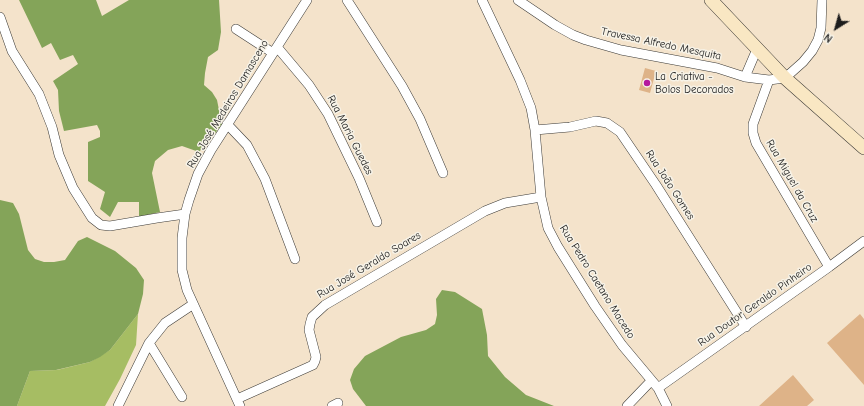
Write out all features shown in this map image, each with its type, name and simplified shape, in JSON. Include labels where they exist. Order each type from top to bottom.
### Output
[{"type":"main road","points":[[711,0],[785,78],[864,148]]},
{"type":"street","name":"Rua José Medeiros Damasceno","points":[[238,403],[192,305],[187,290],[182,270],[182,238],[185,214],[198,174],[211,150],[307,0]]},
{"type":"street","points":[[347,0],[402,86],[420,119],[443,173]]},
{"type":"street","name":"Rua Pedro Caetano Macedo","points":[[482,0],[520,80],[531,108],[535,130],[541,197],[548,228],[558,247],[595,306],[622,345],[658,388],[667,406]]},
{"type":"street","name":"Travessa Alfredo Mesquita","points":[[518,0],[555,25],[586,40],[621,50],[717,68],[745,77],[769,80],[785,78]]},
{"type":"street","points":[[785,78],[803,62],[812,51],[818,40],[821,28],[822,0]]},
{"type":"street","points":[[0,17],[12,51],[39,94],[52,127],[59,155],[73,188],[92,218],[101,225],[110,226],[185,214]]},
{"type":"street","name":"Rua Maria Guedes","points":[[236,29],[275,50],[309,85],[328,114],[359,178],[377,222]]},
{"type":"street","points":[[745,77],[757,49]]},
{"type":"street","name":"Rua Miguel da Cruz","points":[[769,80],[753,124],[753,134],[756,143],[829,267]]},
{"type":"street","name":"Rua João Gomes","points":[[535,130],[570,127],[596,121],[607,123],[620,132],[656,185],[746,327]]},
{"type":"street","points":[[227,124],[247,145],[265,178],[295,260]]},
{"type":"street","name":"Rua José Geraldo Soares","points":[[238,403],[313,365],[316,357],[309,330],[310,324],[312,317],[325,304],[486,210],[505,203],[541,197]]},
{"type":"street","name":"Rua Doutor Geraldo Pinheiro","points":[[658,388],[746,327],[864,240]]},
{"type":"street","points":[[119,405],[150,343],[165,323],[192,305]]},
{"type":"street","points":[[150,343],[182,397]]},
{"type":"street","points":[[627,406],[651,381]]},
{"type":"green space","points":[[19,0],[96,0],[102,16],[129,0],[219,0],[221,32],[218,50],[208,57],[204,85],[212,92],[217,100],[222,125],[199,152],[182,146],[168,150],[155,161],[152,173],[160,212],[139,217],[139,202],[118,202],[110,217],[100,209],[105,192],[88,181],[88,142],[100,137],[100,131],[97,125],[64,131],[59,111],[58,90],[53,81],[78,64],[73,55],[60,60],[51,43],[42,48]]},
{"type":"green space","points":[[0,200],[13,203],[19,214],[28,250],[35,259],[44,262],[65,260],[78,241],[87,237],[115,251],[136,268],[144,280],[143,294],[138,314],[110,350],[90,362],[56,370],[30,371],[17,406],[0,406]]},
{"type":"green space","points":[[442,290],[455,292],[482,309],[487,335],[488,356],[505,377],[526,395],[554,406],[366,406],[353,389],[350,380],[354,369],[365,356],[401,337],[426,330],[435,324],[437,315],[436,299]]},
{"type":"green space","points":[[138,314],[136,345],[105,406],[17,406],[30,371],[57,370],[90,362],[110,350]]},
{"type":"building","name":"La Criativa - Bolos Decorados","points":[[645,68],[656,71],[650,93],[639,90]]},
{"type":"building","points":[[860,314],[864,319],[864,385],[827,343]]},
{"type":"building","points":[[793,375],[814,400],[807,406],[759,406]]},
{"type":"place","name":"La Criativa - Bolos Decorados","points":[[647,83]]}]
